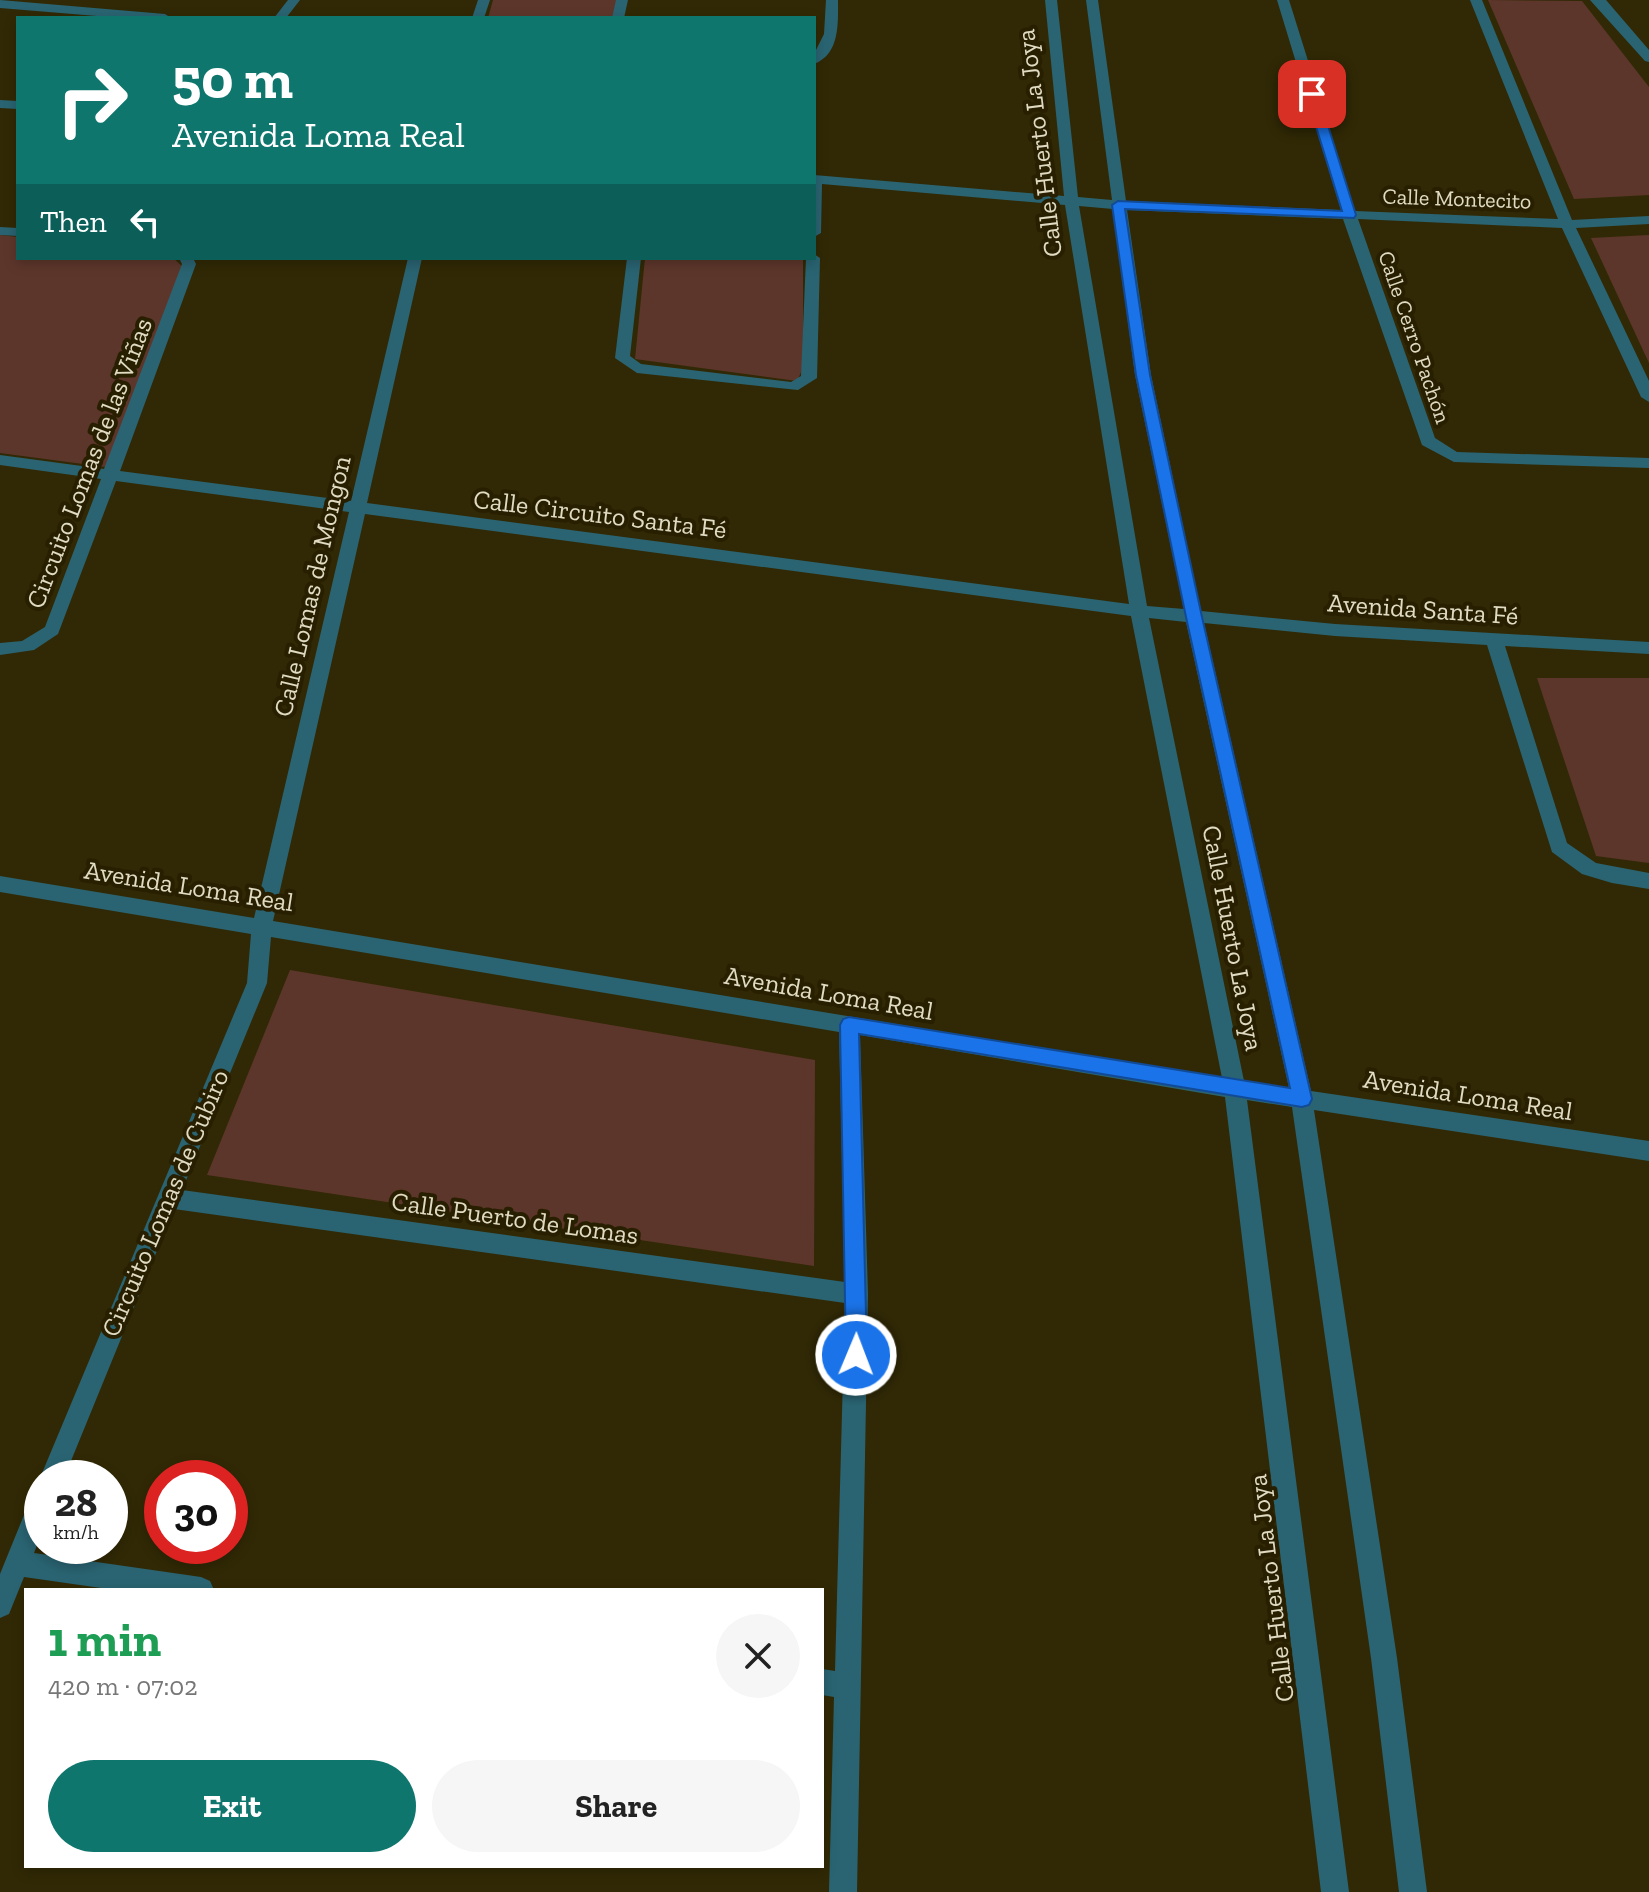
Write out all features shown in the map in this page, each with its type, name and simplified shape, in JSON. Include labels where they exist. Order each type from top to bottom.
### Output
[{"type":"street","points":[[282,16],[294,0]]},
{"type":"street","points":[[816,59],[823,55],[829,45],[832,0]]},
{"type":"street","name":"Calle Huerto La Joya","points":[[1051,0],[1071,201],[1139,611],[1235,1089],[1335,1892]]},
{"type":"street","name":"Calle Huerto La Joya","points":[[1092,0],[1143,375],[1302,1099],[1384,1658],[1413,1892]]},
{"type":"street","name":"Calle Cerro Pachón","points":[[1283,0],[1349,215],[1428,441],[1454,457],[1649,463]]},
{"type":"street","points":[[1476,0],[1567,224],[1649,397]]},
{"type":"street","points":[[1596,0],[1602,3],[1649,58]]},
{"type":"street","points":[[0,4],[141,16]]},
{"type":"street","points":[[816,179],[1118,205]]},
{"type":"street","name":"Calle Montecito","points":[[1118,205],[1567,224],[1649,220]]},
{"type":"street","name":"Circuito Lomas de las Viñas","points":[[0,649],[12,651],[39,642],[52,630],[189,264],[187,260]]},
{"type":"street","name":"Calle Lomas de Mongon","points":[[262,925],[415,260]]},
{"type":"street","points":[[634,260],[622,347],[623,358],[630,365],[793,387],[809,378],[813,260]]},
{"type":"street","name":"Calle Circuito Santa Fé","points":[[0,460],[1194,617]]},
{"type":"street","name":"Avenida Santa Fé","points":[[1194,617],[1495,641],[1649,648]]},
{"type":"street","points":[[1495,641],[1559,847],[1584,868],[1649,881]]},
{"type":"street","name":"Avenida Loma Real","points":[[0,884],[262,925],[1235,1089],[1649,1151]]},
{"type":"street","name":"Circuito Lomas de Cubiro","points":[[59,1460],[257,983],[262,925]]},
{"type":"street","points":[[843,1892],[857,1294],[849,1025]]},
{"type":"street","name":"Calle Puerto de Lomas","points":[[166,1198],[857,1294]]},
{"type":"street","points":[[0,1605],[24,1546]]},
{"type":"street","points":[[17,1563],[187,1588]]},
{"type":"street","points":[[824,1682],[850,1687]]},
{"type":"shaded area","points":[[493,0],[618,0],[614,16],[489,16]]},
{"type":"shaded area","points":[[1488,0],[1582,1],[1649,87],[1649,195],[1574,199]]},
{"type":"shaded area","points":[[0,235],[16,237],[16,260],[175,260],[183,267],[106,467],[0,453]]},
{"type":"shaded area","points":[[1649,235],[1649,363],[1591,238]]},
{"type":"shaded area","points":[[645,260],[803,260],[803,368],[797,381],[635,359]]},
{"type":"shaded area","points":[[1537,678],[1649,678],[1649,863],[1596,856]]},
{"type":"shaded area","points":[[290,970],[815,1060],[814,1266],[207,1175]]},
{"type":"route","points":[[856,1355],[849,1025],[1302,1099],[1143,375],[1118,205],[1349,215],[1312,94]]}]
